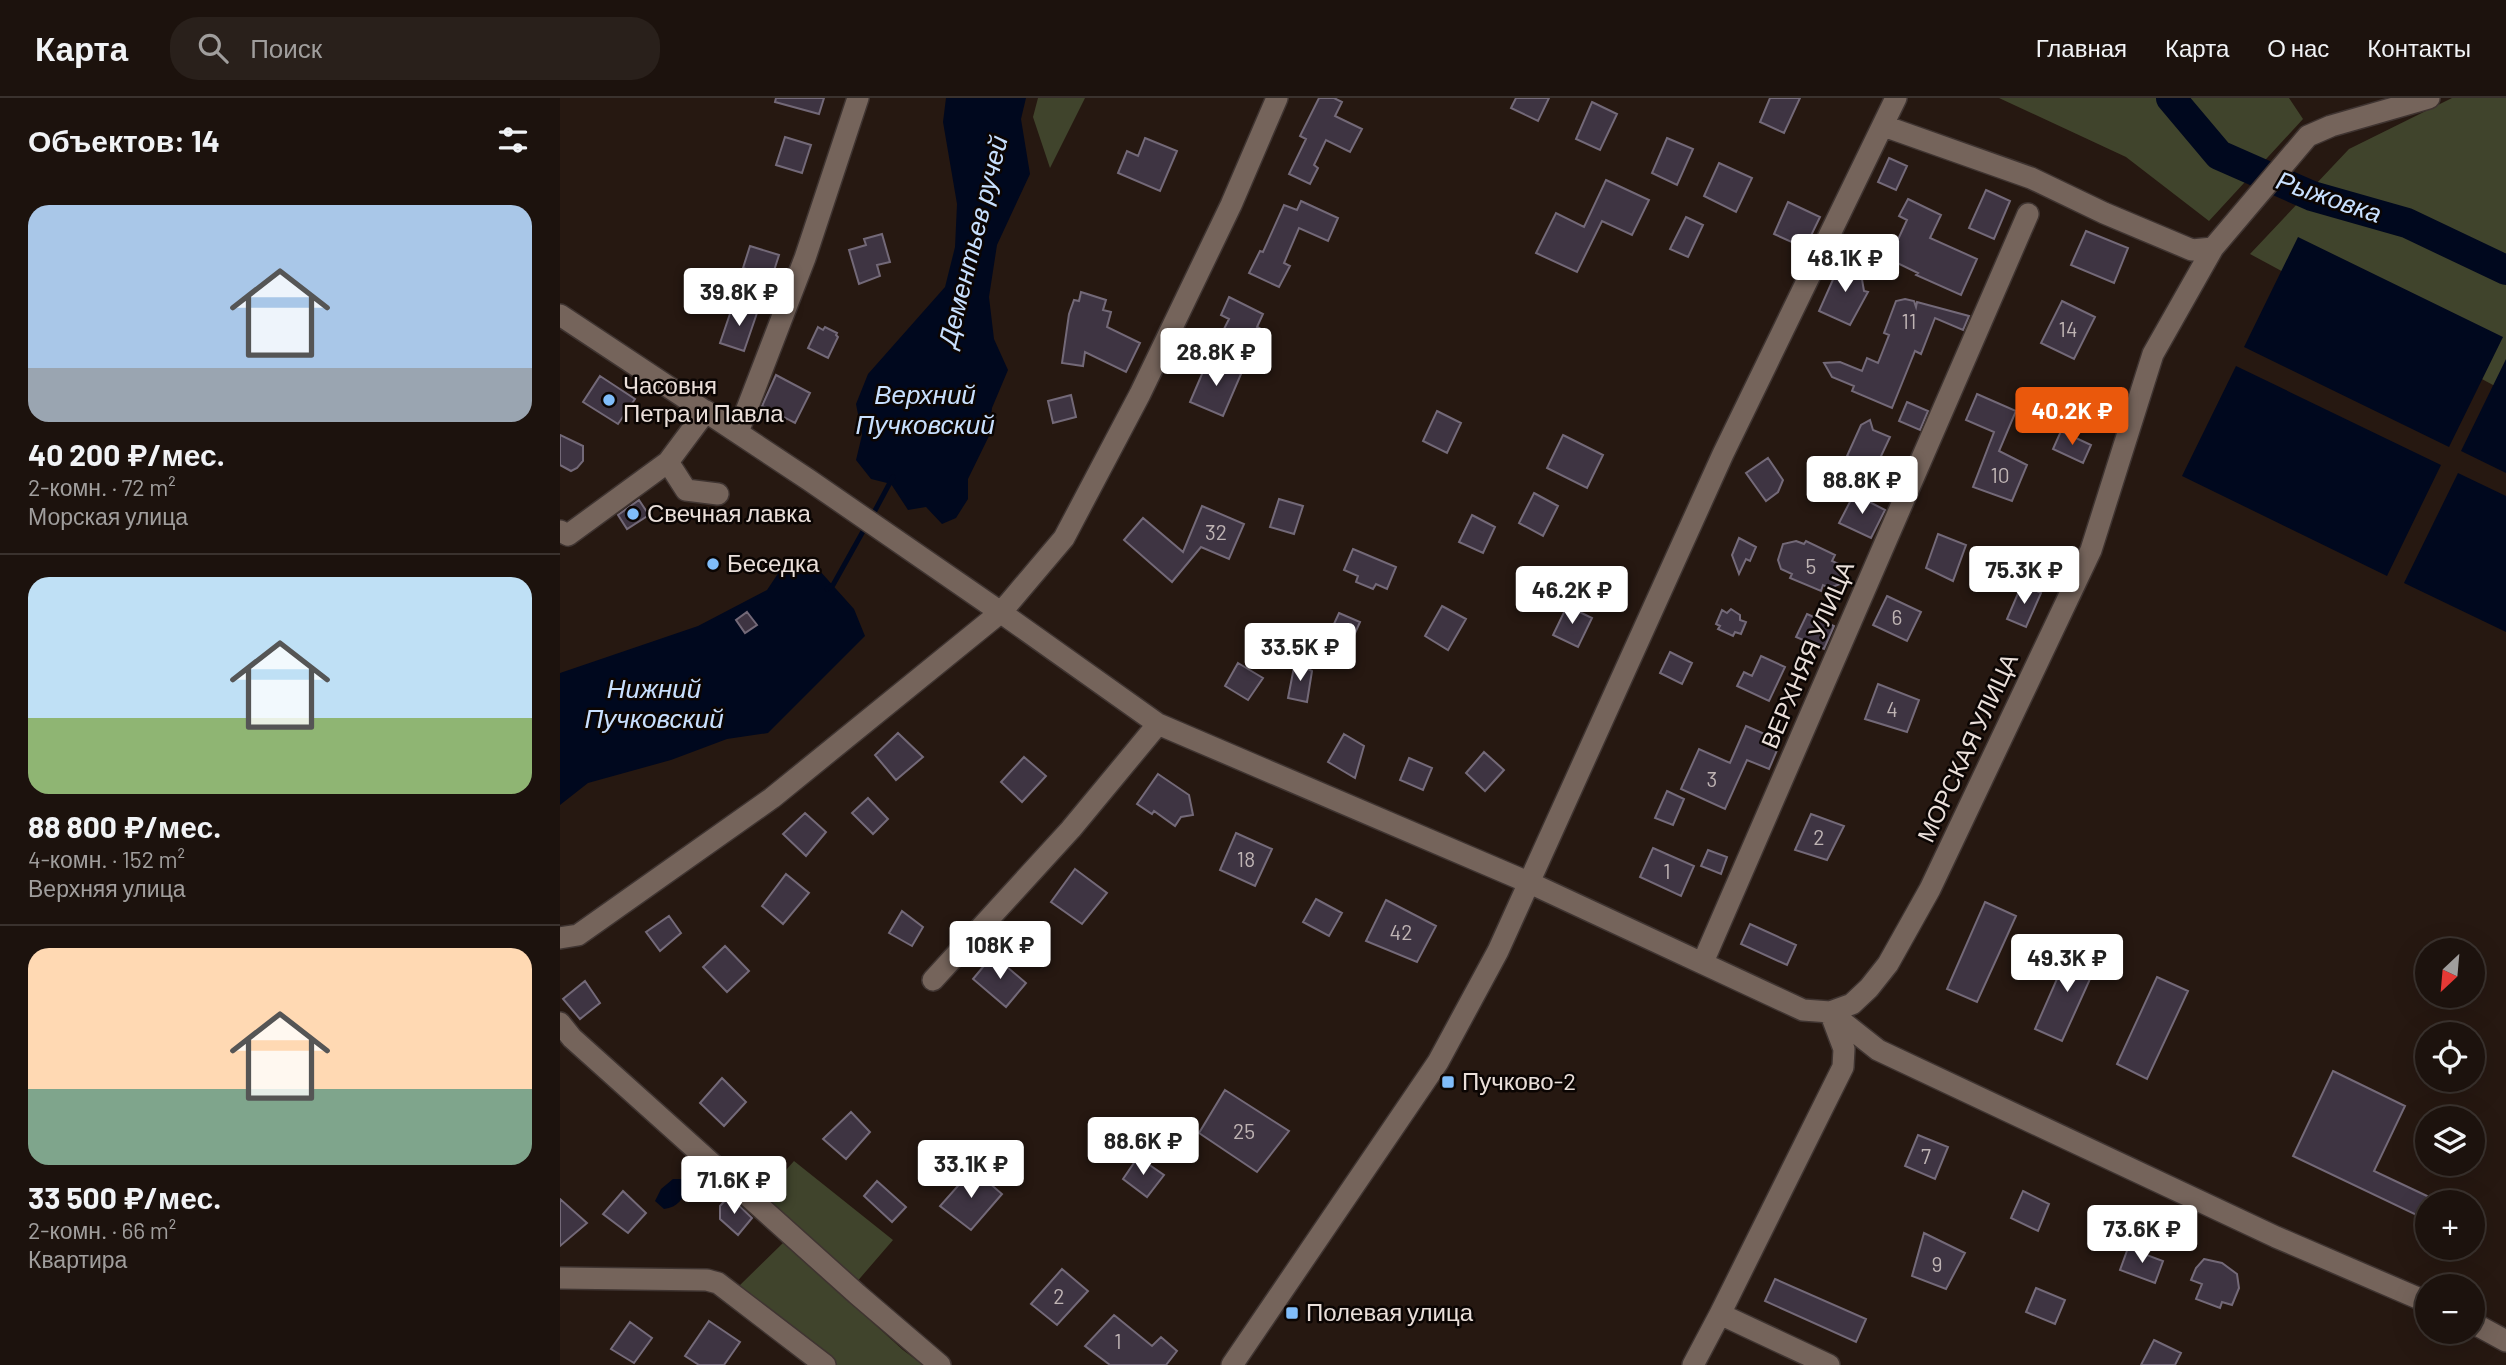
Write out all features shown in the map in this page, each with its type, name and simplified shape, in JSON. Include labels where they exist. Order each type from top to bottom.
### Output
[{"type":"street","points":[[738,432],[805,258],[858,98]]},
{"type":"street","points":[[560,957],[569,937],[772,798],[1001,612],[1064,538],[1140,394],[1231,205],[1277,98]]},
{"type":"street","points":[[1232,1365],[1438,1062],[1498,951],[1723,454],[1896,98]]},
{"type":"street","name":"МОРСКАЯ УЛИЦА","points":[[1830,1012],[1853,1004],[1870,988],[1888,964],[1930,889],[2091,550],[2153,354],[2213,248],[2308,136],[2429,98]]},
{"type":"street","points":[[1884,126],[2031,178],[2104,213],[2192,250],[2213,248]]},
{"type":"street","name":"ВЕРХНЯЯ УЛИЦА","points":[[1703,962],[2028,214]]},
{"type":"street","points":[[560,316],[738,432],[1001,612],[1158,724],[1530,883],[1803,1010],[1830,1012],[1878,1050],[2276,1237],[2415,1297]]},
{"type":"street","points":[[560,531],[568,535],[668,462],[706,411]]},
{"type":"street","points":[[668,462],[686,490],[718,494]]},
{"type":"street","points":[[933,980],[1071,829],[1158,724]]},
{"type":"street","points":[[1693,1365],[1843,1068],[1844,1049],[1830,1012]]},
{"type":"street","points":[[560,1023],[572,1038],[940,1365]]},
{"type":"street","points":[[560,1278],[707,1280],[718,1283],[825,1365]]},
{"type":"street","points":[[1720,1314],[1829,1365]]},
{"type":"street","points":[[2485,1330],[2506,1341]]},
{"type":"green space","points":[[1038,98],[1085,98],[1050,168],[1033,117]]},
{"type":"green space","points":[[1999,98],[2289,98],[2303,119],[2209,221],[2126,157]]},
{"type":"green space","points":[[2452,98],[2506,98],[2506,392],[2250,254],[2349,149]]},
{"type":"green space","points":[[794,1161],[893,1240],[855,1284],[761,1198]]},
{"type":"green space","points":[[784,1242],[923,1365],[837,1365],[739,1286]]},
{"type":"water","name":"Верхний Пучковский","points":[[946,98],[1026,98],[1021,119],[1030,174],[997,245],[989,297],[994,339],[1008,370],[992,408],[989,436],[968,479],[968,499],[956,518],[942,524],[926,507],[908,510],[891,484],[871,479],[856,460],[862,435],[856,404],[868,374],[945,287],[955,247],[957,204],[943,122]]},
{"type":"water","points":[[2298,237],[2503,337],[2449,447],[2244,347]]},
{"type":"water","points":[[2506,359],[2506,473],[2461,451]]},
{"type":"water","points":[[2236,366],[2441,465],[2387,576],[2182,476]]},
{"type":"water","points":[[2458,473],[2506,496],[2506,632],[2404,583]]},
{"type":"water","name":"Нижний Пучковский","points":[[789,557],[811,561],[854,609],[865,636],[768,733],[727,739],[671,760],[588,783],[560,805],[560,673],[698,626],[767,590]],"holes":[[[747,612],[756,625],[745,633],[736,620]]]},
{"type":"water","points":[[673,1179],[683,1179],[687,1185],[686,1190],[677,1204],[664,1209],[655,1201],[661,1189]]},
{"type":"building","points":[[776,98],[824,98],[819,114],[775,102]]},
{"type":"building","points":[[1319,98],[1334,98],[1342,102],[1335,116],[1362,129],[1350,152],[1326,140],[1314,165],[1318,168],[1310,184],[1289,174],[1306,139],[1300,136]]},
{"type":"building","points":[[1516,98],[1549,98],[1538,121],[1511,108]]},
{"type":"building","points":[[1770,98],[1800,98],[1784,133],[1760,122]]},
{"type":"building","points":[[1592,102],[1617,114],[1600,150],[1576,139]]},
{"type":"building","points":[[785,137],[811,145],[802,173],[776,165]]},
{"type":"building","points":[[1145,138],[1177,151],[1160,191],[1118,173],[1127,151],[1138,156]]},
{"type":"building","points":[[1667,138],[1693,149],[1677,185],[1652,173]]},
{"type":"building","points":[[1889,158],[1907,166],[1896,190],[1878,182]]},
{"type":"building","points":[[1719,163],[1752,178],[1736,212],[1704,196]]},
{"type":"building","points":[[1606,180],[1649,200],[1632,235],[1602,221],[1577,272],[1536,253],[1556,213],[1584,227]]},
{"type":"building","points":[[1986,190],[2010,201],[1994,239],[1969,228]]},
{"type":"building","points":[[1908,199],[1941,215],[1930,238],[1977,259],[1961,295],[1916,275],[1918,273],[1889,259],[1907,220],[1899,216]]},
{"type":"building","points":[[1301,201],[1338,218],[1328,241],[1299,228],[1284,263],[1290,266],[1279,287],[1249,273],[1260,251],[1263,252],[1284,205],[1297,210]]},
{"type":"building","points":[[1788,202],[1820,217],[1805,248],[1774,234]]},
{"type":"building","points":[[1686,217],[1703,225],[1688,257],[1670,249]]},
{"type":"building","points":[[2086,231],[2128,248],[2114,283],[2071,265]]},
{"type":"building","points":[[882,234],[890,262],[877,265],[880,276],[859,284],[849,250],[866,245],[864,239]]},
{"type":"building","points":[[750,246],[779,255],[772,277],[743,268]]},
{"type":"building","points":[[1849,262],[1860,268],[1864,291],[1868,292],[1850,325],[1819,311],[1839,266]]},
{"type":"building","points":[[1081,292],[1106,300],[1103,310],[1111,312],[1107,327],[1140,343],[1126,372],[1085,352],[1083,366],[1062,363],[1069,314],[1074,300],[1079,301]]},
{"type":"building","points":[[1229,297],[1263,314],[1257,327],[1267,332],[1257,355],[1220,337],[1229,319],[1221,315]]},
{"type":"building","points":[[1896,301],[1914,301],[1916,307],[1917,302],[1969,316],[1963,330],[1935,318],[1921,354],[1915,351],[1892,408],[1852,391],[1854,386],[1832,377],[1824,363],[1840,362],[1862,371],[1867,358],[1878,363],[1889,335],[1884,333]]},
{"type":"building","points":[[2062,301],[2095,317],[2074,359],[2041,343]]},
{"type":"building","points":[[733,305],[757,313],[744,351],[720,343]]},
{"type":"building","points":[[818,327],[823,330],[825,327],[837,333],[838,337],[828,358],[808,348]]},
{"type":"building","points":[[1208,360],[1241,374],[1223,416],[1190,402]]},
{"type":"building","points":[[776,375],[810,393],[795,423],[762,406]]},
{"type":"building","name":"Часовня Петра и Павла","points":[[600,376],[635,399],[618,424],[583,402]]},
{"type":"building","points":[[1977,394],[2016,411],[1999,451],[2027,465],[2012,501],[1973,487],[1994,432],[1966,420]]},
{"type":"building","points":[[1071,395],[1076,417],[1053,423],[1048,401]]},
{"type":"building","points":[[1907,402],[1928,411],[1920,430],[1899,421]]},
{"type":"building","points":[[1437,411],[1461,423],[1447,453],[1423,441]]},
{"type":"building","points":[[1870,420],[1873,430],[1890,437],[1875,469],[1847,456],[1861,425]]},
{"type":"building","points":[[2061,431],[2091,445],[2083,463],[2053,449]]},
{"type":"building","points":[[560,435],[583,446],[583,461],[571,471],[560,465]]},
{"type":"building","points":[[1563,435],[1603,455],[1587,488],[1547,468]]},
{"type":"building","points":[[1768,458],[1783,480],[1778,492],[1766,501],[1746,473]]},
{"type":"building","points":[[1534,493],[1558,506],[1543,536],[1519,523]]},
{"type":"building","points":[[1854,494],[1885,510],[1871,538],[1839,523]]},
{"type":"building","points":[[1279,499],[1303,506],[1294,534],[1270,527]]},
{"type":"building","name":"Свечная лавка","points":[[639,500],[649,515],[627,529],[618,515]]},
{"type":"building","points":[[1202,506],[1244,524],[1229,559],[1201,547],[1172,582],[1124,540],[1143,518],[1183,552]]},
{"type":"building","points":[[1472,515],[1495,527],[1483,553],[1459,542]]},
{"type":"building","points":[[1938,534],[1966,545],[1953,581],[1926,568]]},
{"type":"building","points":[[1739,538],[1756,547],[1750,561],[1746,559],[1739,574],[1732,555]]},
{"type":"building","points":[[1796,541],[1804,544],[1806,541],[1835,555],[1832,561],[1841,565],[1844,570],[1840,584],[1830,588],[1823,585],[1821,591],[1790,578],[1792,574],[1781,569],[1778,560],[1783,544]]},
{"type":"building","points":[[1353,549],[1396,567],[1387,589],[1376,584],[1373,589],[1356,582],[1358,576],[1344,570]]},
{"type":"building","points":[[2022,584],[2041,593],[2026,627],[2007,619]]},
{"type":"building","points":[[1887,596],[1921,612],[1907,641],[1873,625]]},
{"type":"building","points":[[1442,606],[1466,619],[1448,650],[1425,636]]},
{"type":"building","points":[[1567,606],[1592,618],[1578,647],[1553,635]]},
{"type":"building","points":[[1731,609],[1740,615],[1740,620],[1746,622],[1741,634],[1735,632],[1733,636],[1718,629],[1720,626],[1716,624],[1722,610],[1727,613]]},
{"type":"building","points":[[747,612],[757,625],[745,633],[736,620]]},
{"type":"building","points":[[1339,613],[1360,622],[1348,649],[1327,639]]},
{"type":"building","points":[[1807,614],[1834,626],[1824,649],[1796,637]]},
{"type":"building","points":[[1670,652],[1692,663],[1682,684],[1660,673]]},
{"type":"building","points":[[1761,656],[1785,667],[1769,701],[1737,686],[1744,672],[1752,676]]},
{"type":"building","points":[[1295,662],[1312,671],[1307,702],[1288,698]]},
{"type":"building","points":[[1238,663],[1263,678],[1248,700],[1225,686]]},
{"type":"building","points":[[1878,684],[1919,700],[1907,732],[1865,719]]},
{"type":"building","points":[[1746,726],[1781,741],[1769,769],[1747,760],[1725,809],[1681,789],[1699,749],[1730,763]]},
{"type":"building","points":[[898,733],[923,757],[896,780],[875,755]]},
{"type":"building","points":[[1344,734],[1364,746],[1355,778],[1328,762]]},
{"type":"building","points":[[1484,752],[1504,770],[1485,791],[1466,773]]},
{"type":"building","points":[[1024,757],[1046,776],[1022,802],[1001,782]]},
{"type":"building","points":[[1409,758],[1432,768],[1423,790],[1400,780]]},
{"type":"building","points":[[1158,774],[1189,795],[1193,815],[1181,817],[1175,826],[1154,811],[1152,814],[1137,804]]},
{"type":"building","points":[[1667,791],[1684,799],[1673,825],[1655,818]]},
{"type":"building","points":[[868,798],[888,819],[873,834],[852,813]]},
{"type":"building","points":[[805,813],[826,832],[806,856],[783,834]]},
{"type":"building","points":[[1811,814],[1844,826],[1827,860],[1795,850]]},
{"type":"building","points":[[1236,833],[1272,849],[1255,886],[1220,870]]},
{"type":"building","points":[[1653,848],[1694,866],[1681,896],[1640,877]]},
{"type":"building","points":[[1708,850],[1727,857],[1721,874],[1701,866]]},
{"type":"building","points":[[1075,869],[1107,893],[1082,924],[1051,902]]},
{"type":"building","points":[[786,874],[809,893],[783,924],[762,906]]},
{"type":"building","points":[[1316,899],[1342,913],[1329,936],[1303,922]]},
{"type":"building","points":[[1386,900],[1436,926],[1417,962],[1366,941]]},
{"type":"building","points":[[1985,902],[2016,916],[1977,1002],[1947,989]]},
{"type":"building","points":[[902,911],[923,927],[912,946],[889,933]]},
{"type":"building","points":[[669,916],[681,933],[660,951],[646,932]]},
{"type":"building","points":[[1750,924],[1796,945],[1787,965],[1741,944]]},
{"type":"building","points":[[725,946],[749,971],[727,992],[703,967]]},
{"type":"building","points":[[2071,947],[2099,959],[2062,1041],[2035,1029]]},
{"type":"building","points":[[993,955],[1026,983],[1006,1007],[973,979]]},
{"type":"building","points":[[2157,977],[2188,991],[2147,1079],[2117,1064]]},
{"type":"building","points":[[585,981],[600,1003],[580,1019],[563,999]]},
{"type":"building","points":[[2333,1071],[2405,1106],[2374,1171],[2415,1190],[2415,1214],[2293,1156]]},
{"type":"building","points":[[722,1078],[746,1102],[724,1126],[700,1103]]},
{"type":"building","points":[[1225,1090],[1289,1131],[1257,1172],[1199,1133]]},
{"type":"building","points":[[851,1112],[870,1132],[846,1159],[823,1139]]},
{"type":"building","points":[[1918,1135],[1948,1147],[1935,1179],[1905,1166]]},
{"type":"building","points":[[1138,1157],[1164,1175],[1147,1197],[1123,1179]]},
{"type":"building","points":[[973,1169],[1002,1194],[971,1230],[940,1206]]},
{"type":"building","points":[[877,1181],[906,1207],[892,1222],[864,1196]]},
{"type":"building","points":[[623,1191],[646,1213],[628,1233],[603,1214]]},
{"type":"building","points":[[2023,1191],[2049,1204],[2038,1231],[2011,1218]]},
{"type":"building","points":[[729,1196],[752,1218],[738,1235],[720,1219],[720,1206]]},
{"type":"building","points":[[560,1199],[587,1223],[560,1246]]},
{"type":"building","points":[[1924,1233],[1965,1253],[1946,1289],[1912,1276]]},
{"type":"building","points":[[2128,1248],[2163,1261],[2155,1283],[2120,1270]]},
{"type":"building","points":[[2204,1259],[2222,1263],[2237,1274],[2239,1288],[2232,1305],[2222,1302],[2220,1308],[2196,1299],[2202,1284],[2191,1280]]},
{"type":"building","points":[[1062,1269],[1088,1291],[1057,1325],[1031,1304]]},
{"type":"building","points":[[1775,1279],[1866,1319],[1856,1342],[1765,1301]]},
{"type":"building","points":[[2036,1288],[2065,1300],[2055,1324],[2026,1312]]},
{"type":"building","points":[[1114,1315],[1152,1346],[1161,1337],[1177,1351],[1166,1365],[1110,1365],[1085,1346]]},
{"type":"building","points":[[709,1321],[740,1342],[724,1365],[699,1365],[685,1356]]},
{"type":"building","points":[[630,1322],[652,1338],[634,1363],[611,1349]]},
{"type":"building","points":[[2154,1340],[2181,1353],[2175,1365],[2141,1365]]},
{"type":"waterway","name":"Рыжовка","points":[[2171,98],[2219,155],[2312,196],[2407,223],[2506,270]]},
{"type":"waterway","name":"Дементьев ручей","points":[[871,518],[893,477]]},
{"type":"waterway","name":"Дементьев ручей","points":[[827,589],[833,585],[866,526]]},
{"type":"place","name":"Часовня Петра и Павла","points":[[609,400]]},
{"type":"place","name":"Свечная лавка","points":[[633,514]]},
{"type":"place","name":"Беседка","points":[[713,564]]},
{"type":"place","name":"Пучково-2","points":[[1448,1082]]},
{"type":"place","name":"Полевая улица","points":[[1292,1313]]}]
